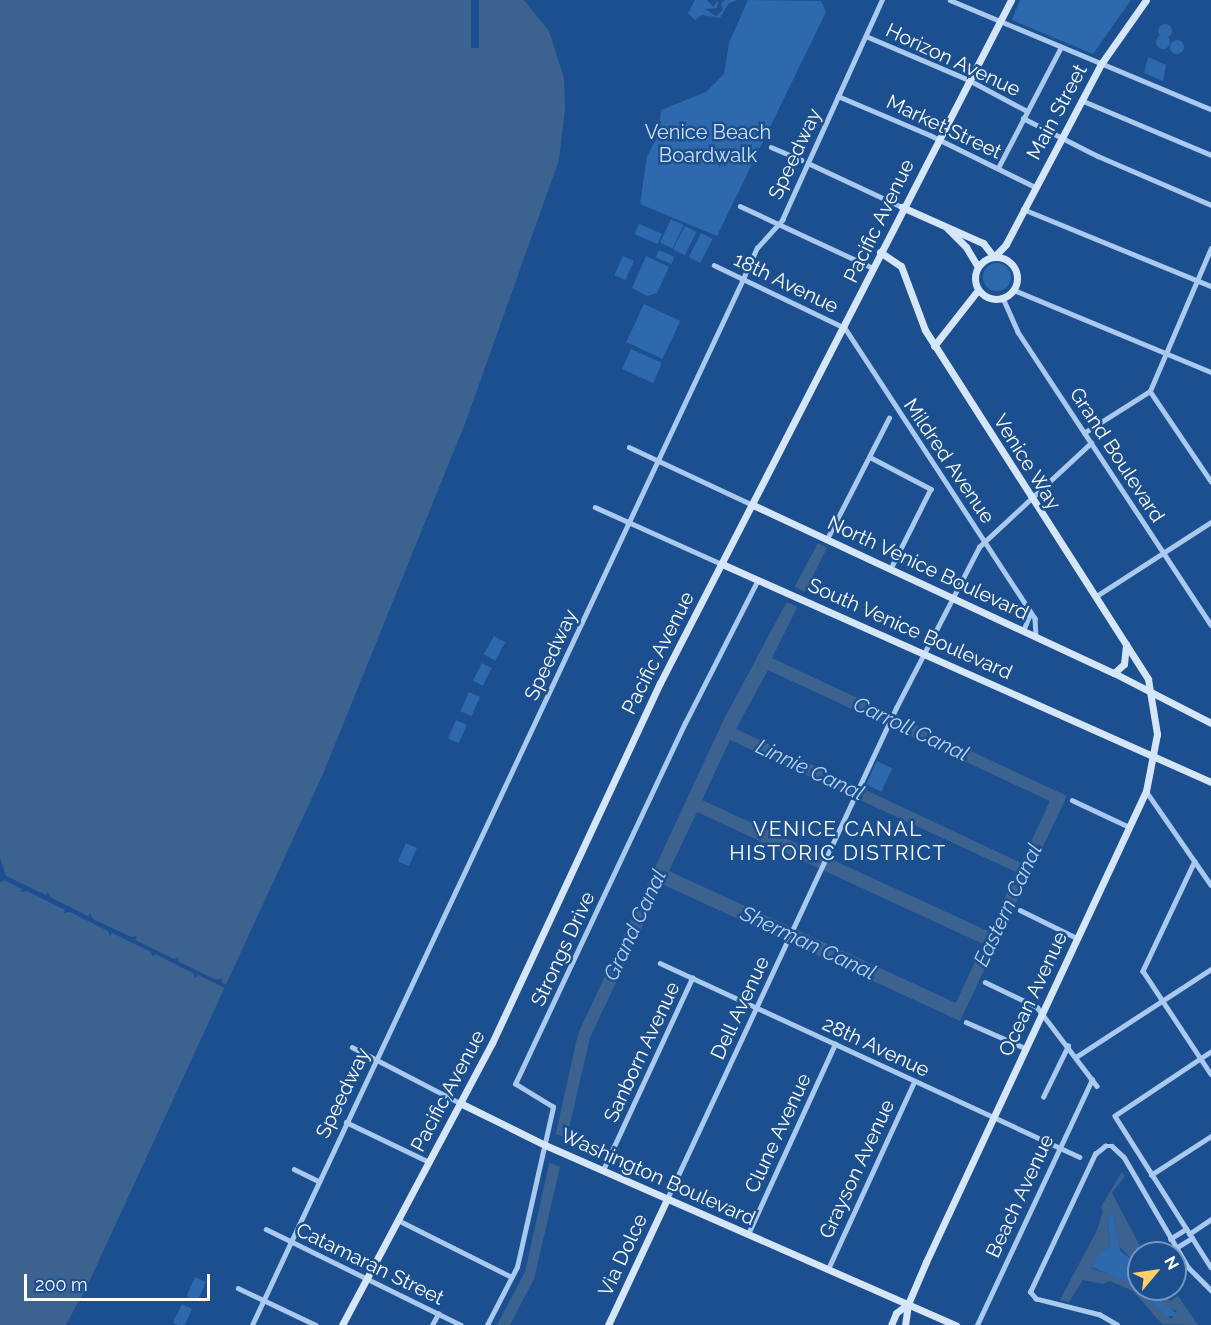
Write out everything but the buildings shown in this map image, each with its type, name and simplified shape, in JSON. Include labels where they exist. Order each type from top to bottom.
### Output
[{"type":"main road","name":"Pacific Avenue","points":[[342,1325],[507,1014],[660,683],[844,328],[902,207],[1011,0]]},
{"type":"main road","name":"Main Street","points":[[994,256],[1006,244],[1101,64],[1146,0]]},
{"type":"main road","points":[[902,207],[983,243],[994,256],[1011,263]]},
{"type":"main road","points":[[947,228],[966,247],[978,267]]},
{"type":"main road","points":[[994,256],[978,267],[975,277],[978,290],[989,298],[1003,298],[1014,290],[1017,277],[1006,244]]},
{"type":"main road","name":"Venice Way","points":[[880,252],[901,266],[922,325],[934,346],[1032,502],[1126,644],[1148,679],[1151,691]]},
{"type":"main road","points":[[934,346],[978,290]]},
{"type":"main road","name":"North Venice Boulevard","points":[[753,505],[1114,673],[1211,723]]},
{"type":"main road","name":"South Venice Boulevard","points":[[722,564],[1211,782]]},
{"type":"main road","points":[[1114,673],[1124,664],[1126,644]]},
{"type":"main road","name":"Ocean Avenue","points":[[908,1304],[1146,790],[1155,756],[1157,734],[1151,691]]},
{"type":"main road","name":"Washington Boulevard","points":[[460,1103],[548,1146],[956,1325]]},
{"type":"main road","name":"Via Dolce","points":[[609,1325],[667,1199]]},
{"type":"main road","points":[[891,1325],[896,1313],[908,1304]]},
{"type":"main road","points":[[905,1325],[908,1304]]},
{"type":"street","name":"Speedway","points":[[252,1325],[317,1180],[757,248],[778,224],[808,164],[882,0]]},
{"type":"street","points":[[950,0],[1211,109]]},
{"type":"street","name":"Horizon Avenue","points":[[866,36],[969,80],[1027,111]]},
{"type":"street","points":[[998,168],[1060,47]]},
{"type":"street","name":"Market Street","points":[[838,96],[998,168],[1035,188]]},
{"type":"street","points":[[1081,100],[1211,155]]},
{"type":"street","name":"Horizon Avenue","points":[[1023,118],[1061,138],[1211,205]]},
{"type":"street","points":[[771,147],[801,160]]},
{"type":"street","points":[[808,164],[902,207]]},
{"type":"street","points":[[741,206],[873,268]]},
{"type":"street","points":[[1023,209],[1211,286]]},
{"type":"street","points":[[1084,433],[1150,391],[1211,248]]},
{"type":"street","name":"18th Avenue","points":[[714,265],[844,328]]},
{"type":"street","points":[[1014,290],[1211,372]]},
{"type":"street","name":"Grand Boulevard","points":[[1003,298],[1014,326],[1211,625]]},
{"type":"street","name":"Mildred Avenue","points":[[844,328],[1037,622],[1036,637]]},
{"type":"street","points":[[1150,391],[1211,482]]},
{"type":"street","points":[[827,539],[890,418]]},
{"type":"street","points":[[984,540],[1032,502],[1091,443]]},
{"type":"street","name":"North Venice Boulevard","points":[[629,447],[753,505]]},
{"type":"street","points":[[870,457],[931,489],[891,569]]},
{"type":"street","name":"South Venice Boulevard","points":[[595,507],[722,564]]},
{"type":"street","points":[[1095,597],[1211,522]]},
{"type":"street","name":"Dell Avenue","points":[[667,1199],[894,712],[984,540]]},
{"type":"street","name":"Strongs Drive","points":[[487,1325],[512,1277],[548,1146],[553,1107],[516,1084],[685,723],[758,580]]},
{"type":"street","points":[[1023,631],[1030,622],[1030,611]]},
{"type":"street","points":[[1146,790],[1211,885]]},
{"type":"street","points":[[1072,800],[1129,827]]},
{"type":"street","points":[[1195,861],[1143,971],[1211,1074]]},
{"type":"street","points":[[1020,910],[1077,938]]},
{"type":"street","name":"28th Avenue","points":[[660,963],[1079,1158]]},
{"type":"street","points":[[1076,1058],[1211,969]]},
{"type":"street","name":"Sanborn Avenue","points":[[603,1170],[692,978]]},
{"type":"street","points":[[985,982],[1043,1013],[1097,1086]]},
{"type":"street","points":[[966,1022],[1025,1048]]},
{"type":"street","name":"Clune Avenue","points":[[748,1234],[835,1044]]},
{"type":"street","points":[[1043,1097],[1068,1046]]},
{"type":"street","name":"Washington Boulevard","points":[[352,1047],[460,1103]]},
{"type":"street","points":[[1211,1053],[1114,1116],[1211,1267]]},
{"type":"street","name":"Beach Avenue","points":[[977,1325],[1092,1080]]},
{"type":"street","name":"Grayson Avenue","points":[[828,1269],[914,1082]]},
{"type":"street","points":[[346,1122],[429,1162]]},
{"type":"street","points":[[1151,1175],[1211,1136]]},
{"type":"street","points":[[1117,1325],[1100,1315],[1036,1299],[1030,1292],[1100,1149],[1112,1146],[1119,1150],[1170,1239],[1189,1233],[1211,1219]]},
{"type":"street","points":[[294,1169],[317,1180]]},
{"type":"street","points":[[398,1220],[512,1277]]},
{"type":"street","name":"Catamaran Street","points":[[266,1229],[461,1325]]},
{"type":"street","points":[[1182,1241],[1189,1233]]},
{"type":"street","points":[[1187,1264],[1211,1290]]},
{"type":"street","points":[[238,1288],[316,1325]]},
{"type":"street","points":[[432,1325],[438,1314]]},
{"type":"green space","points":[[695,0],[707,0],[713,7],[718,0],[717,8],[705,9],[716,16],[723,10],[721,4],[725,0],[737,0],[728,4],[720,18],[702,15],[695,20],[688,13]]},
{"type":"green space","name":"Venice Beach Boardwalk","points":[[748,0],[821,1],[826,12],[717,236],[640,204],[647,156],[658,136],[661,110],[706,92],[724,74],[729,43]]},
{"type":"green space","points":[[1020,0],[1131,0],[1093,54],[1012,20]]},
{"type":"green space","points":[[1162,24],[1168,24],[1172,31],[1168,38],[1162,38],[1158,34],[1158,28]]},
{"type":"green space","points":[[1160,35],[1166,35],[1170,42],[1166,49],[1160,49],[1156,45],[1156,39]]},
{"type":"green space","points":[[1177,40],[1182,42],[1184,47],[1182,52],[1177,54],[1172,52],[1170,47],[1172,42]]},
{"type":"green space","points":[[1148,57],[1166,65],[1163,81],[1144,73]]},
{"type":"green space","points":[[671,219],[684,225],[673,248],[660,243]]},
{"type":"green space","points":[[639,224],[662,234],[658,244],[635,234]]},
{"type":"green space","points":[[685,226],[697,232],[685,255],[673,249]]},
{"type":"green space","points":[[701,233],[713,239],[700,263],[689,257]]},
{"type":"green space","points":[[659,250],[675,257],[671,264],[656,257]]},
{"type":"green space","points":[[623,256],[634,261],[625,280],[614,275]]},
{"type":"green space","points":[[646,256],[669,267],[657,293],[647,296],[632,288]]},
{"type":"green space","points":[[997,263],[1007,267],[1011,277],[1007,287],[997,291],[987,287],[983,277],[987,267]]},
{"type":"green space","points":[[644,304],[680,321],[663,359],[626,342]]},
{"type":"green space","points":[[631,349],[662,363],[653,383],[622,369]]},
{"type":"green space","points":[[494,636],[505,642],[495,661],[484,654]]},
{"type":"green space","points":[[482,663],[492,668],[483,686],[473,681]]},
{"type":"green space","points":[[469,692],[480,697],[471,716],[460,711]]},
{"type":"green space","points":[[456,720],[467,725],[459,743],[448,738]]},
{"type":"green space","points":[[877,761],[892,768],[881,792],[866,785]]},
{"type":"green space","points":[[406,843],[417,848],[409,866],[398,861]]},
{"type":"green space","points":[[1113,1213],[1120,1250],[1127,1256],[1127,1283],[1092,1267],[1097,1256],[1110,1246],[1108,1216]]},
{"type":"green space","points":[[195,1277],[206,1282],[197,1301],[186,1296]]},
{"type":"green space","points":[[1151,1301],[1162,1301],[1178,1315],[1166,1317]]},
{"type":"green space","points":[[182,1304],[192,1309],[185,1325],[178,1325],[173,1322]]},
{"type":"water","points":[[0,0],[524,0],[549,31],[564,78],[565,109],[559,160],[466,421],[323,774],[90,1280],[66,1325],[0,1325]]},
{"type":"water","points":[[818,543],[827,548],[772,658],[1067,796],[960,1021],[662,884],[590,1038],[534,1279],[510,1325],[497,1325],[525,1272],[578,1034],[723,721]],"holes":[[[768,670],[1050,801],[1021,863],[736,729]],[[730,740],[1016,872],[990,932],[702,800]],[[697,812],[983,944],[956,1003],[669,871]]]},
{"type":"water","points":[[1122,1172],[1125,1176],[1112,1193],[1137,1241],[1127,1241],[1127,1255],[1119,1246],[1113,1213],[1108,1217],[1110,1246],[1097,1256],[1092,1268],[1127,1281],[1127,1288],[1110,1281],[1103,1284],[1083,1280],[1069,1302],[1060,1300],[1097,1230],[1103,1211],[1101,1207]]},
{"type":"water","points":[[1142,1301],[1151,1301],[1171,1319],[1177,1311],[1166,1307],[1160,1301],[1181,1301],[1198,1325],[1162,1324]]},
{"type":"pier","points":[[471,0],[479,0],[479,48],[471,48]]},
{"type":"pier","points":[[793,586],[807,593],[789,628],[797,607],[787,602],[775,620]]},
{"type":"pier","points":[[0,858],[6,876],[46,895],[48,892],[50,897],[88,916],[90,913],[93,919],[131,937],[137,936],[135,940],[174,959],[179,957],[178,961],[216,980],[222,978],[221,982],[229,986],[227,989],[198,975],[195,978],[193,973],[155,954],[153,957],[151,952],[112,933],[110,936],[108,931],[70,912],[64,913],[65,910],[27,891],[21,892],[22,889],[4,880],[0,883]]},
{"type":"pier","points":[[554,1133],[569,1139],[563,1168],[548,1162]]},
{"type":"district","name":"VENICE CANAL HISTORIC DISTRICT","points":[[838,841]]},
{"type":"water label","name":"Carroll Canal","points":[[911,729]]},
{"type":"water label","name":"Linnie Canal","points":[[810,770]]},
{"type":"water label","name":"Eastern Canal","points":[[1008,905]]},
{"type":"water label","name":"Grand Canal","points":[[635,925]]},
{"type":"water label","name":"Sherman Canal","points":[[808,943]]}]
